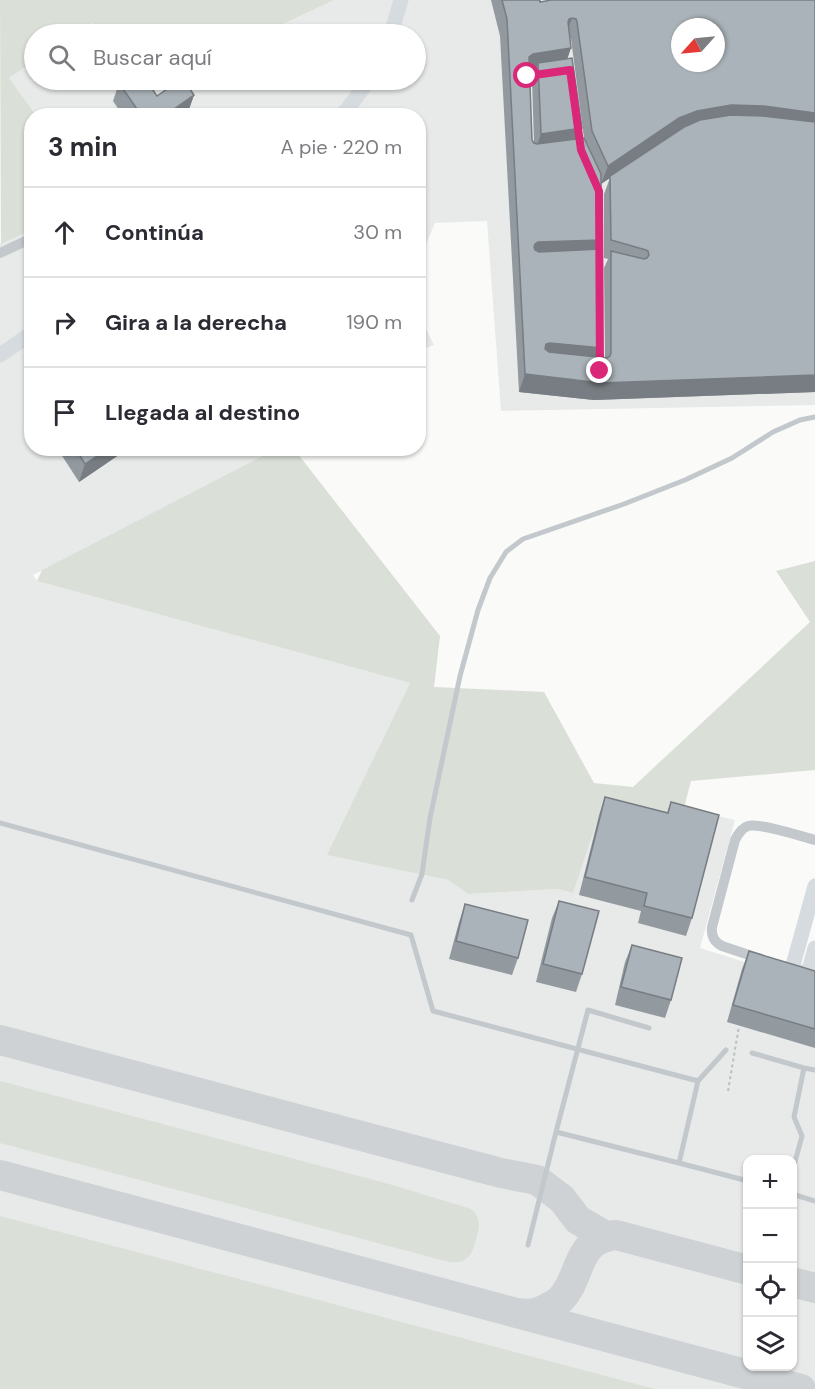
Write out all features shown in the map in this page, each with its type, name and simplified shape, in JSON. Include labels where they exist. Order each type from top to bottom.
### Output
[{"type":"street","points":[[394,24],[402,0]]},
{"type":"street","points":[[349,108],[362,90]]},
{"type":"street","points":[[0,253],[24,242]]},
{"type":"street","points":[[0,355],[24,338]]},
{"type":"street","points":[[815,840],[757,825],[743,829],[735,840],[712,927],[712,936],[722,946],[812,975],[815,948]]},
{"type":"street","points":[[781,965],[814,891]]},
{"type":"lane","points":[[412,900],[422,874],[430,818],[460,675],[478,610],[490,578],[506,552],[523,539],[685,480],[732,458],[773,432],[800,420],[815,417]]},
{"type":"lane","points":[[0,823],[411,934],[433,1011],[698,1081]]},
{"type":"lane","points":[[528,1245],[588,1010],[649,1028]]},
{"type":"lane","points":[[679,1163],[698,1081],[726,1050]]},
{"type":"lane","points":[[752,1053],[815,1070]]},
{"type":"lane","points":[[797,1155],[802,1136],[794,1117],[804,1068]]},
{"type":"lane","points":[[556,1132],[743,1180]]},
{"type":"lane","points":[[797,1196],[815,1201]]},
{"type":"path","points":[[728,1091],[739,1026]]},
{"type":"shaded area","points":[[0,0],[334,0],[283,24],[24,24],[24,68],[9,78],[31,108],[24,108],[24,233],[1,244]]},
{"type":"shaded area","points":[[334,0],[541,0],[548,16],[815,0],[815,405],[501,411],[487,221],[435,223],[426,244],[426,108],[31,108],[9,78],[24,68],[24,90],[426,90],[426,24],[283,24]]},
{"type":"shaded area","points":[[24,233],[24,456],[262,456],[33,575],[37,581],[410,683],[328,855],[448,880],[468,894],[558,889],[573,893],[597,813],[684,808],[735,820],[700,948],[815,984],[815,1389],[0,1389],[0,243]]},
{"type":"shaded area","points":[[426,329],[434,345],[426,348]]},
{"type":"shaded area","points":[[262,456],[299,456],[440,636],[434,687],[544,692],[594,783],[633,787],[810,622],[776,571],[815,561],[815,770],[691,781],[684,808],[653,825],[599,815],[573,893],[558,889],[468,894],[448,880],[327,855],[410,683],[37,581],[42,570]]},
{"type":"shaded area","points":[[0,1081],[389,1184],[471,1209],[478,1218],[479,1225],[474,1247],[466,1259],[449,1262],[0,1143]]},
{"type":"shaded area","points":[[0,1216],[655,1389],[0,1389]]},
{"type":"building","points":[[502,0],[540,0],[540,2],[551,0],[815,0],[815,113],[764,106],[731,105],[697,111],[679,118],[608,166],[592,131],[576,19],[569,19],[568,22],[571,48],[533,54],[529,57],[532,140],[537,144],[584,138],[601,174],[601,240],[538,242],[534,247],[539,252],[601,249],[602,348],[550,343],[546,344],[545,349],[549,352],[607,358],[610,356],[611,251],[644,259],[649,255],[646,250],[611,240],[610,176],[684,127],[700,120],[731,115],[763,116],[815,122],[815,375],[601,383],[525,374],[507,19]]},
{"type":"building","points":[[572,58],[582,128],[541,134],[538,63]]},
{"type":"building","points":[[124,90],[153,90],[157,96],[166,90],[191,90],[194,95],[175,108],[136,108]]},
{"type":"building","points":[[80,456],[97,456],[85,464]]},
{"type":"building","points":[[605,797],[668,813],[671,802],[719,815],[692,918],[644,906],[647,893],[585,877]]},
{"type":"building","points":[[559,901],[599,911],[582,974],[543,964]]},
{"type":"building","points":[[465,904],[528,920],[518,958],[456,941]]},
{"type":"building","points":[[632,945],[682,958],[671,1000],[621,987]]},
{"type":"building","points":[[749,951],[815,971],[815,1029],[733,1005]]},
{"type":"taxiway","points":[[0,1040],[501,1173],[537,1180],[562,1199],[578,1220],[606,1236]]},
{"type":"taxiway","points":[[0,1175],[801,1389]]},
{"type":"taxiway","points":[[518,1313],[538,1312],[561,1299],[568,1290],[586,1251],[603,1238],[616,1235],[743,1269]]},
{"type":"taxiway","points":[[797,1283],[815,1288]]},
{"type":"route","points":[[527,76],[570,70],[581,150],[599,191],[600,371]]}]
